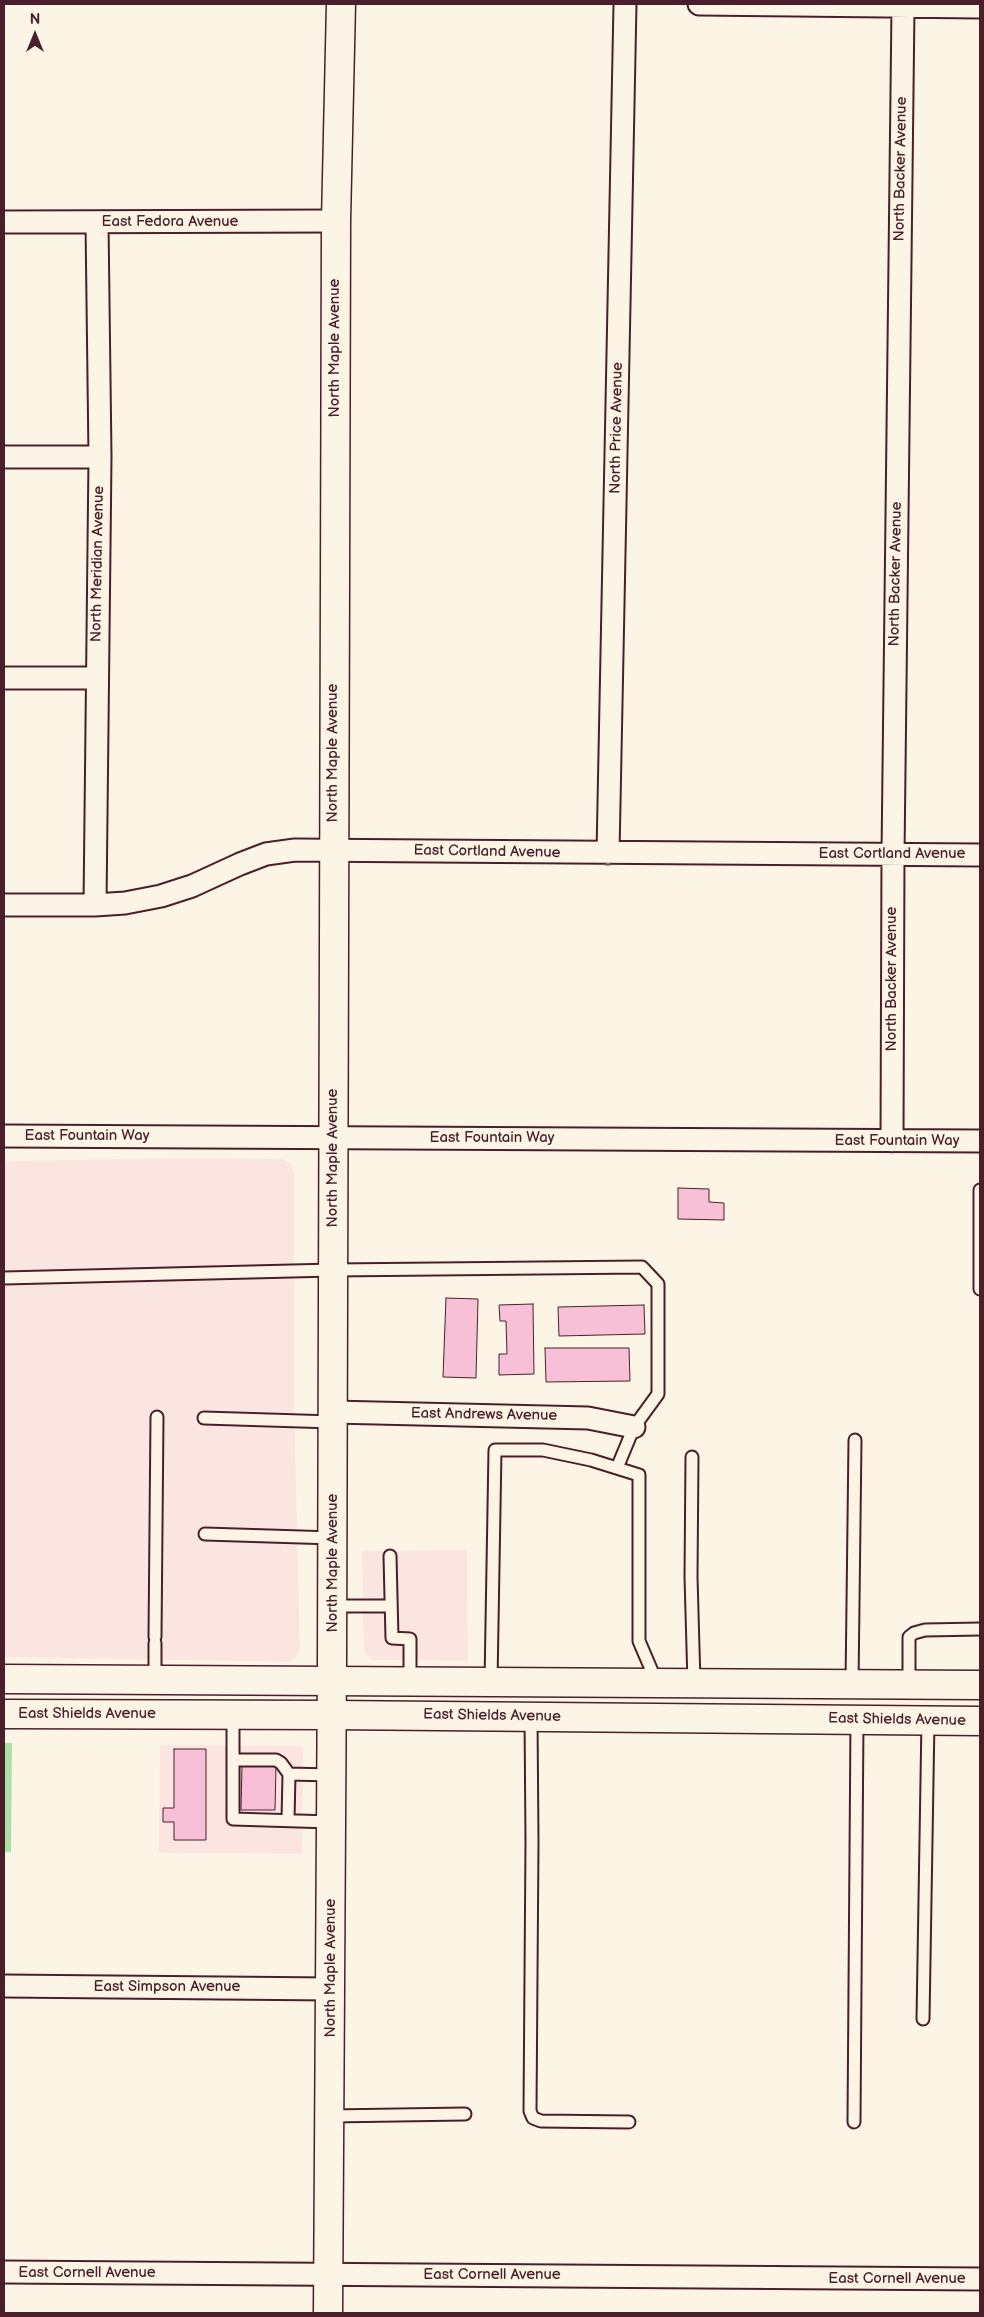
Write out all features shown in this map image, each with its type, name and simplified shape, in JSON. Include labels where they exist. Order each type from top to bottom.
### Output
[{"type":"street","name":"North Maple Avenue","points":[[328,2313],[333,1538],[333,851],[336,221],[341,4]]},
{"type":"street","name":"North Price Avenue","points":[[608,853],[625,4]]},
{"type":"street","points":[[699,4],[980,7]]},
{"type":"street","name":"North Backer Avenue","points":[[892,1141],[893,854],[903,7]]},
{"type":"street","name":"East Fedora Avenue","points":[[4,222],[336,221]]},
{"type":"street","name":"North Meridian Avenue","points":[[95,905],[96,678],[100,456],[97,223]]},
{"type":"street","points":[[4,456],[100,456]]},
{"type":"street","points":[[4,678],[96,678]]},
{"type":"street","name":"East Cortland Avenue","points":[[4,905],[126,903],[161,896],[192,886],[266,854],[295,850],[980,855]]},
{"type":"street","name":"East Fountain Way","points":[[4,1136],[980,1141]]},
{"type":"street","name":"East Andrews Avenue","points":[[333,1417],[588,1418],[608,1420],[634,1427]]},
{"type":"street","points":[[4,1679],[980,1685]]},
{"type":"street","points":[[928,1720],[935,1712],[980,1708]]},
{"type":"street","name":"East Shields Avenue","points":[[4,1714],[233,1714],[980,1721]]},
{"type":"street","name":"East Simpson Avenue","points":[[4,1986],[331,1989]]},
{"type":"street","name":"East Cornell Avenue","points":[[4,2272],[980,2279]]},
{"type":"lane","points":[[980,1190],[980,1289]]},
{"type":"lane","points":[[4,1278],[333,1270],[642,1267],[658,1284],[658,1394],[634,1427],[617,1468]]},
{"type":"lane","points":[[155,1680],[157,1416]]},
{"type":"lane","points":[[204,1418],[333,1417]]},
{"type":"lane","points":[[852,1684],[855,1440]]},
{"type":"lane","points":[[491,1682],[495,1450],[544,1450],[591,1460],[639,1475],[639,1641],[657,1683]]},
{"type":"lane","points":[[692,1457],[691,1577],[694,1683]]},
{"type":"lane","points":[[205,1534],[333,1538]]},
{"type":"lane","points":[[390,1556],[392,1638],[410,1639],[410,1681]]},
{"type":"lane","points":[[332,1606],[391,1606]]},
{"type":"lane","points":[[908,1685],[909,1637],[914,1633],[925,1630],[980,1629]]},
{"type":"lane","points":[[233,1714],[234,1819],[331,1822]]},
{"type":"lane","points":[[530,1717],[532,1899],[530,2111],[533,2118],[541,2122],[630,2122]]},
{"type":"lane","points":[[854,2122],[857,1720]]},
{"type":"lane","points":[[923,2019],[928,1720]]},
{"type":"lane","points":[[234,1760],[276,1760],[281,1762],[289,1774],[288,1820]]},
{"type":"lane","points":[[289,1774],[332,1775]]},
{"type":"lane","points":[[330,2116],[464,2114]]},
{"type":"shaded area","points":[[198,1158],[282,1159],[291,1163],[294,1172],[294,1405],[300,1651],[295,1658],[288,1662],[4,1657],[4,1161]]},
{"type":"shaded area","points":[[467,1550],[468,1661],[373,1660],[364,1652],[362,1551]]},
{"type":"shaded area","points":[[160,1745],[303,1746],[302,1854],[159,1853]]},
{"type":"green space","points":[[4,1743],[12,1743],[11,1852],[4,1852]]},
{"type":"building","points":[[678,1188],[709,1189],[709,1202],[724,1203],[724,1220],[678,1219]]},
{"type":"building","points":[[446,1298],[478,1299],[476,1378],[443,1377]]},
{"type":"building","points":[[533,1304],[534,1374],[499,1375],[499,1354],[507,1354],[506,1321],[500,1321],[499,1305]]},
{"type":"building","points":[[644,1305],[645,1334],[559,1336],[558,1307]]},
{"type":"building","points":[[545,1348],[629,1348],[630,1381],[546,1382]]},
{"type":"building","points":[[174,1749],[206,1749],[206,1840],[174,1840],[174,1822],[163,1822],[163,1808],[174,1808]]},
{"type":"building","points":[[242,1764],[276,1765],[275,1810],[241,1810]]}]
